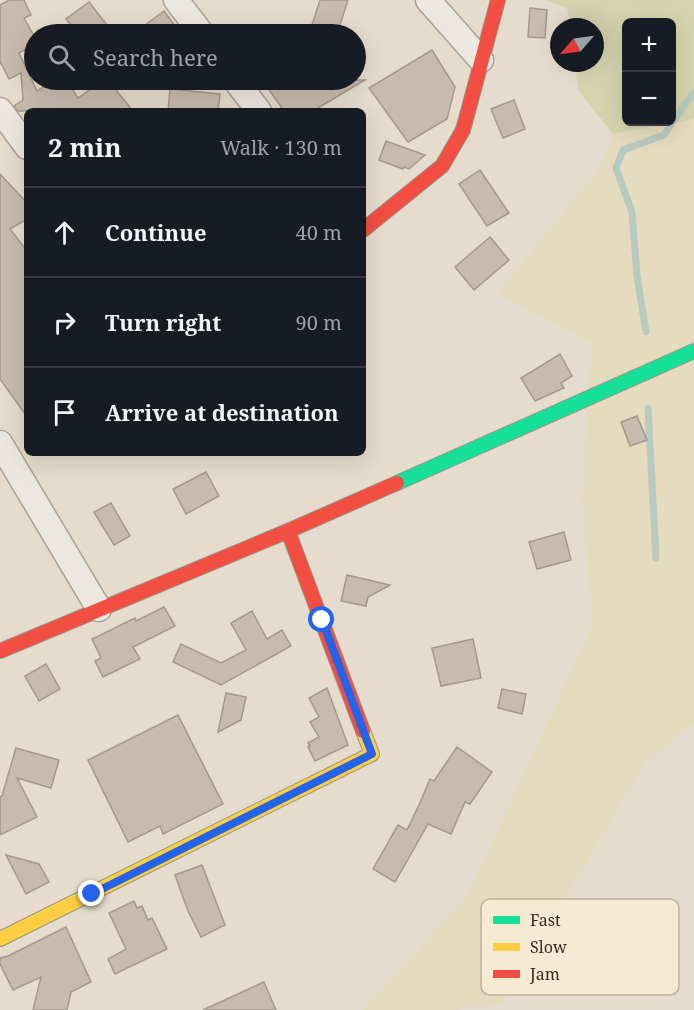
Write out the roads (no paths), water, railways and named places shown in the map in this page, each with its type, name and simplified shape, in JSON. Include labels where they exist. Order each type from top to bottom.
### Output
[{"type":"street","points":[[176,0],[194,24]]},
{"type":"street","points":[[428,0],[481,60]]},
{"type":"street","points":[[366,228],[442,166],[463,130],[498,0]]},
{"type":"street","points":[[243,90],[257,108]]},
{"type":"street","points":[[0,110],[24,143]]},
{"type":"street","points":[[0,651],[288,531],[694,351]]},
{"type":"street","points":[[0,443],[99,609]]},
{"type":"street","points":[[0,939],[372,754],[288,531]]},
{"type":"waterway","points":[[646,332],[637,276],[632,212],[616,168],[623,150],[664,135],[694,92]]},
{"type":"waterway","points":[[648,408],[656,558]]}]
